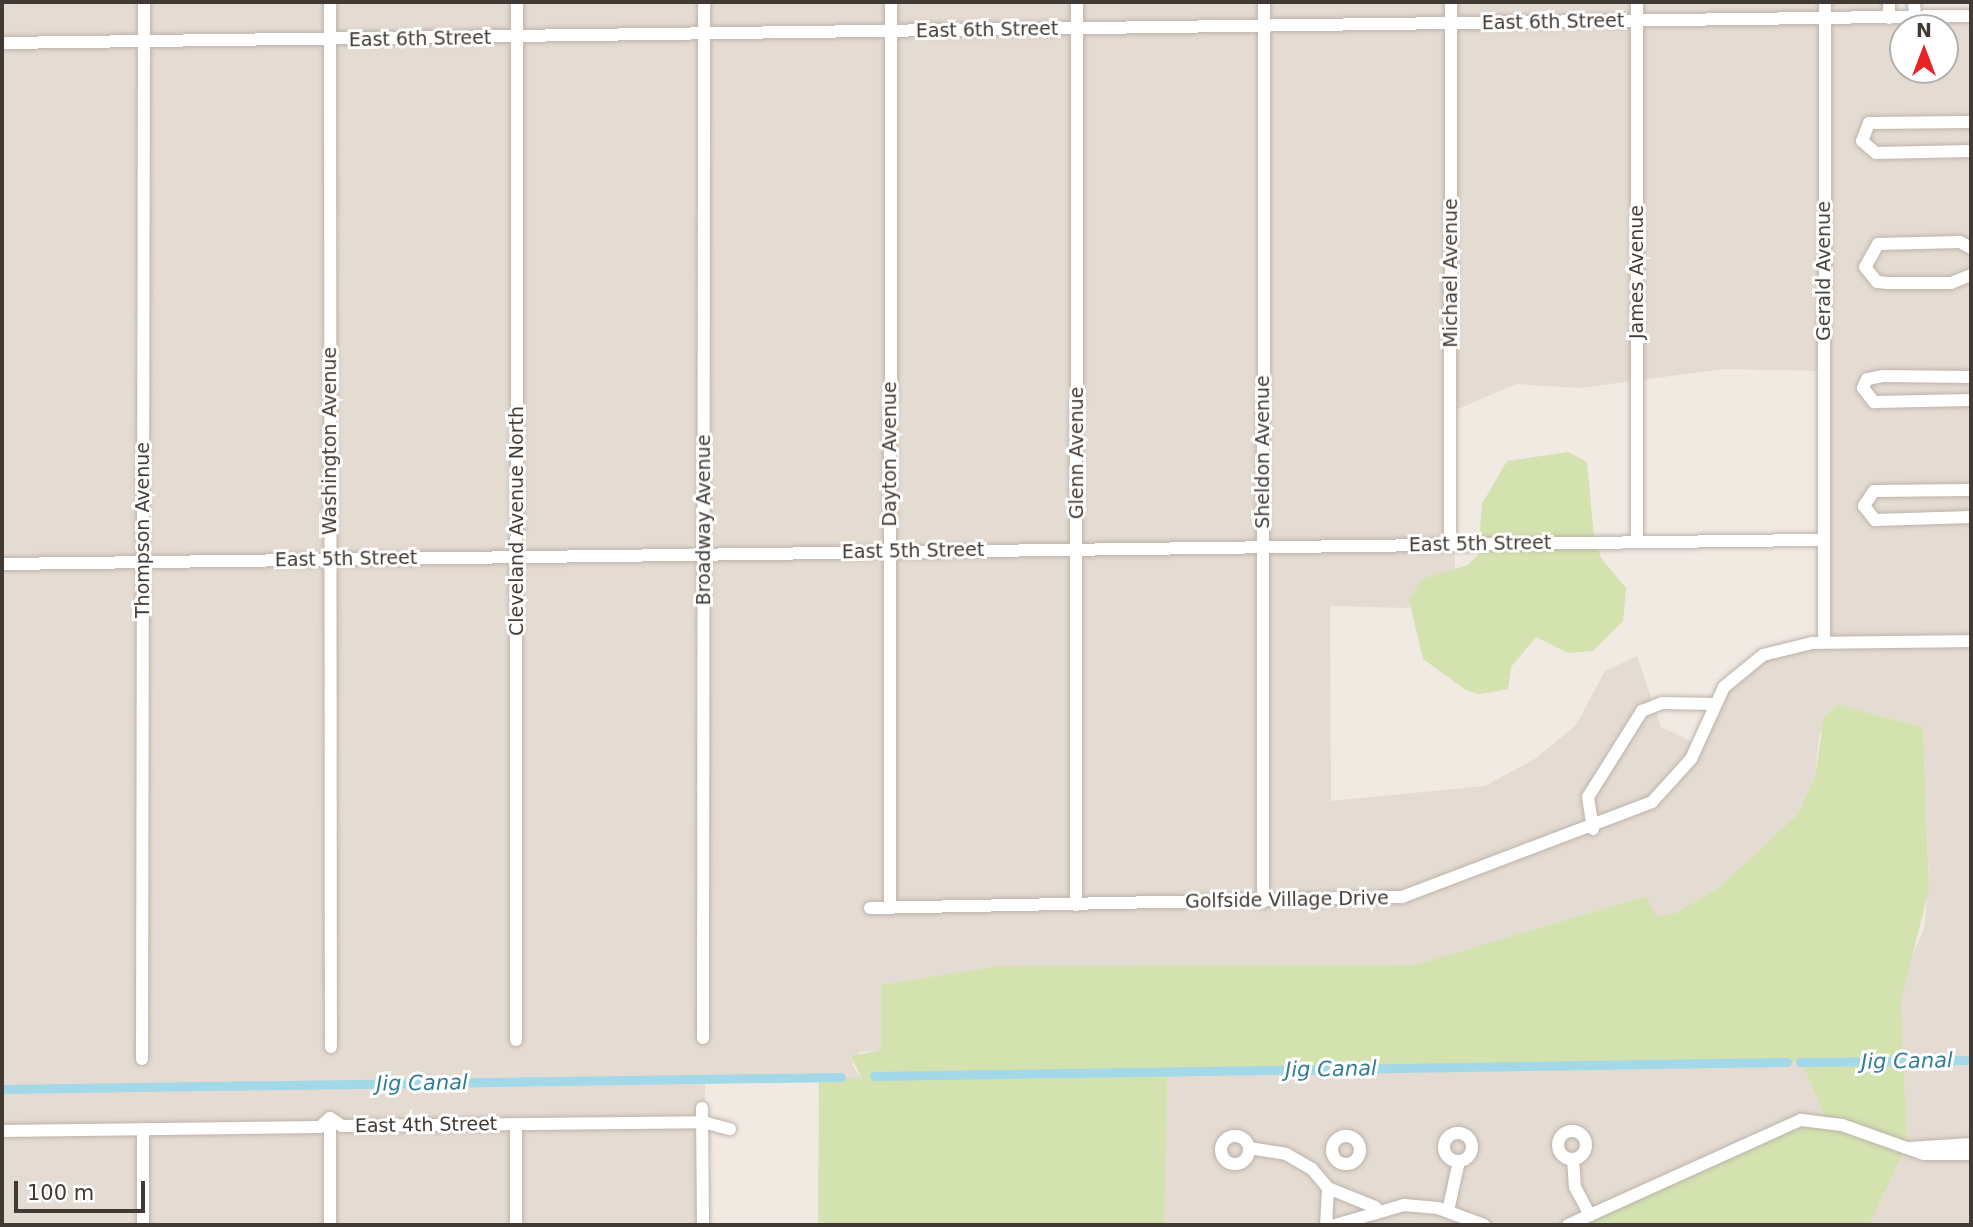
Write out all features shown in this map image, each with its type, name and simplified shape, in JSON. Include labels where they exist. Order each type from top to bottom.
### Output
[{"type":"street","name":"Thompson Avenue","points":[[142,1059],[144,2]]},
{"type":"street","name":"Washington Avenue","points":[[330,2],[331,1047]]},
{"type":"street","name":"Cleveland Avenue North","points":[[516,1040],[517,2]]},
{"type":"street","name":"Broadway Avenue","points":[[702,1038],[704,2]]},
{"type":"street","name":"Dayton Avenue","points":[[890,907],[891,2]]},
{"type":"street","name":"Glenn Avenue","points":[[1076,905],[1077,2]]},
{"type":"street","name":"Sheldon Avenue","points":[[1263,902],[1264,2]]},
{"type":"street","name":"Michael Avenue","points":[[1450,544],[1451,2]]},
{"type":"street","name":"James Avenue","points":[[1637,2],[1637,541]]},
{"type":"street","name":"Gerald Avenue","points":[[1824,642],[1825,2]]},
{"type":"street","name":"East 6th Street","points":[[2,43],[1889,18]]},
{"type":"street","points":[[1971,122],[1877,122],[1863,131],[1862,141],[1876,153],[1971,151]]},
{"type":"street","points":[[1971,248],[1960,242],[1878,244],[1865,267],[1877,282],[1888,283],[1951,283],[1971,275]]},
{"type":"street","points":[[1971,377],[1883,376],[1867,379],[1863,388],[1874,402],[1971,400]]},
{"type":"street","points":[[1971,490],[1874,491],[1864,506],[1875,520],[1971,517]]},
{"type":"street","name":"East 5th Street","points":[[2,564],[1823,540]]},
{"type":"street","points":[[1593,829],[1588,797],[1642,711],[1662,703],[1714,704],[1754,660],[1824,642],[1971,640]]},
{"type":"street","name":"Golfside Village Drive","points":[[870,908],[1263,902],[1402,897],[1633,813],[1669,787],[1697,749],[1714,704]]},
{"type":"street","points":[[702,1108],[704,1225]]},
{"type":"street","points":[[330,1118],[330,1225]]},
{"type":"street","name":"East 4th Street","points":[[2,1131],[320,1127],[330,1118],[342,1126],[703,1122],[730,1129]]},
{"type":"street","points":[[1568,1225],[1801,1120],[1842,1125],[1904,1149],[1971,1154]]},
{"type":"street","points":[[516,1124],[516,1225]]},
{"type":"street","points":[[143,1129],[143,1225]]},
{"type":"street","points":[[1904,1149],[1971,1144]]},
{"type":"street","points":[[1249,1148],[1294,1158],[1344,1199],[1379,1208],[1448,1211],[1484,1225]]},
{"type":"street","points":[[1573,1159],[1575,1187],[1590,1215]]},
{"type":"street","points":[[1326,1225],[1324,1183],[1337,1160]]},
{"type":"street","points":[[1448,1211],[1459,1161]]},
{"type":"street","points":[[1335,1225],[1379,1208]]},
{"type":"shaded area","points":[[2,2],[1889,2],[1889,84],[1959,84],[1959,14],[1971,14],[1971,1225],[1870,1225],[1907,1144],[1901,1000],[1906,969],[1924,929],[1929,880],[1923,727],[1838,705],[1819,736],[1815,776],[1798,814],[1717,889],[1675,913],[1656,918],[1646,896],[1415,965],[998,966],[882,985],[881,1050],[859,1052],[852,1065],[862,1079],[705,1080],[705,1225],[2,1225]],"holes":[[[1724,369],[1826,371],[1826,639],[1756,663],[1726,691],[1701,746],[1661,727],[1637,656],[1605,671],[1576,725],[1535,759],[1485,786],[1331,801],[1330,606],[1409,608],[1422,579],[1455,570],[1451,412],[1516,384],[1579,388]]]},
{"type":"shaded area","points":[[1613,1062],[1801,1062],[1824,1114],[1785,1120],[1572,1225],[1164,1225],[1168,1069],[1587,1071]]},
{"type":"green space","points":[[1568,452],[1587,462],[1594,536],[1601,558],[1626,588],[1623,621],[1593,651],[1568,653],[1536,637],[1511,667],[1508,689],[1479,694],[1466,690],[1423,659],[1409,600],[1422,579],[1468,565],[1478,555],[1482,504],[1507,461]]},
{"type":"green space","points":[[1838,705],[1923,727],[1929,890],[1901,1000],[1907,1144],[1870,1225],[1572,1225],[1785,1120],[1824,1114],[1801,1062],[1614,1062],[1587,1071],[1168,1069],[1164,1225],[818,1225],[819,1079],[862,1079],[851,1056],[881,1050],[881,985],[998,966],[1415,965],[1646,896],[1656,917],[1675,913],[1717,889],[1798,814],[1815,776],[1824,717]]},
{"type":"waterway","name":"Jig Canal","points":[[1800,1062],[1971,1060]]},
{"type":"waterway","name":"Jig Canal","points":[[874,1076],[1787,1062]]},
{"type":"waterway","name":"Jig Canal","points":[[2,1089],[841,1077]]}]
